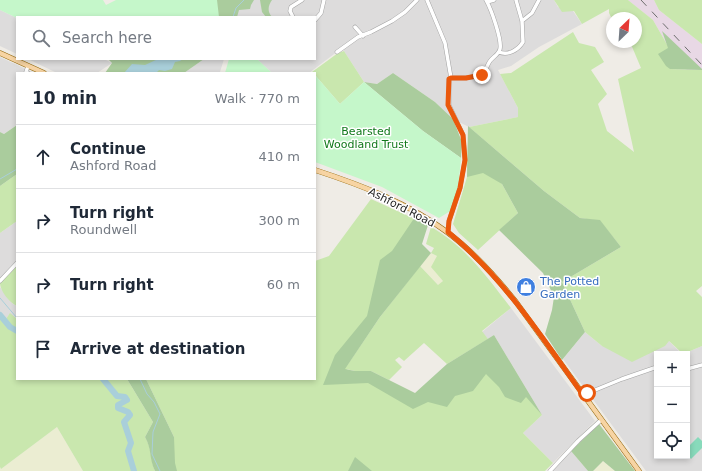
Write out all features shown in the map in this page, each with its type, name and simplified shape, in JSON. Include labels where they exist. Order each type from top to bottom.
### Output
[{"type":"main road","points":[[0,53],[42,72]]},
{"type":"main road","name":"Ashford Road","points":[[316,170],[356,185],[412,210],[448,232],[479,260],[506,290],[639,471]]},
{"type":"street","points":[[293,16],[290,10],[291,7],[302,0]]},
{"type":"street","points":[[316,19],[321,13],[324,0]]},
{"type":"street","points":[[337,52],[358,37],[363,36],[405,12],[417,0]]},
{"type":"street","points":[[427,0],[445,43],[451,78],[449,79],[448,105],[463,135],[465,160],[460,188],[449,221],[448,232]]},
{"type":"street","points":[[451,78],[466,78],[482,75],[489,62],[499,52],[499,38],[487,1],[494,0]]},
{"type":"street","points":[[499,52],[508,54],[522,44],[523,41],[522,21],[516,0]]},
{"type":"street","points":[[522,21],[532,13],[539,0]]},
{"type":"street","points":[[355,27],[363,36]]},
{"type":"street","points":[[26,72],[28,66]]},
{"type":"street","points":[[441,228],[449,221]]},
{"type":"street","points":[[0,282],[16,264]]},
{"type":"street","points":[[690,368],[702,365]]},
{"type":"street","points":[[583,395],[654,368]]},
{"type":"street","points":[[550,471],[578,441],[601,420]]},
{"type":"shaded area","points":[[217,0],[554,0],[558,7],[573,11],[582,24],[539,47],[511,66],[498,70],[518,108],[518,117],[469,127],[453,119],[435,102],[393,73],[377,84],[364,82],[342,48],[310,72],[271,72],[258,60],[316,60],[316,16],[219,16]]},
{"type":"shaded area","points":[[628,0],[654,0],[659,10],[702,44],[702,82],[687,70],[669,48],[653,20]]},
{"type":"shaded area","points":[[0,10],[16,18],[16,54],[0,46]]},
{"type":"shaded area","points":[[0,57],[32,72],[16,72],[16,126],[4,134],[0,132]]},
{"type":"shaded area","points":[[30,60],[106,60],[112,63],[98,72],[55,72]]},
{"type":"shaded area","points":[[203,60],[224,60],[220,72],[185,72]]},
{"type":"shaded area","points":[[16,222],[16,262],[0,279],[0,233]]},
{"type":"shaded area","points":[[0,287],[13,304],[16,306],[16,318],[10,314],[5,320],[0,314]]},
{"type":"shaded area","points":[[511,308],[595,421],[553,463],[523,433],[542,415],[494,335],[488,339],[482,332]]},
{"type":"shaded area","points":[[585,332],[602,346],[669,341],[679,351],[654,351],[654,459],[690,459],[690,351],[702,346],[702,471],[646,471],[563,359]]},
{"type":"shaded area","points":[[571,451],[588,471],[552,471]]},
{"type":"green space","points":[[0,0],[103,0],[106,5],[116,0],[217,0],[219,16],[16,16],[16,18],[0,10]]},
{"type":"green space","points":[[203,0],[254,0],[250,9],[239,10],[237,16],[197,16]]},
{"type":"green space","points":[[260,0],[272,0],[269,8],[269,13],[271,16],[265,16],[262,12]]},
{"type":"green space","points":[[554,0],[628,0],[653,20],[669,48],[670,69],[702,70],[702,286],[696,291],[702,297],[702,346],[690,351],[680,351],[669,341],[665,346],[632,362],[602,346],[585,332],[562,282],[621,247],[600,221],[580,218],[544,191],[469,127],[518,117],[518,108],[500,74],[511,73],[573,32],[579,43],[595,47],[604,62],[591,70],[607,94],[598,104],[607,131],[634,152],[618,79],[641,68],[633,48],[642,48],[642,12],[609,12],[609,9],[582,24],[574,11],[562,12]]},
{"type":"green space","points":[[654,0],[702,0],[702,44],[659,10]]},
{"type":"green space","points":[[662,31],[702,70],[670,69],[666,66],[658,54],[668,48]]},
{"type":"green space","points":[[344,51],[364,82],[340,104],[316,76],[316,72],[312,72],[338,53]]},
{"type":"green space","points":[[109,60],[203,60],[185,72],[106,72],[112,63]]},
{"type":"green space","points":[[229,60],[258,60],[271,72],[225,72]]},
{"type":"green space","points":[[393,73],[435,102],[453,119],[462,142],[461,158],[423,131],[364,82],[377,84]]},
{"type":"green space","name":"Bearsted Woodland Trust","points":[[316,76],[340,104],[364,82],[423,131],[461,158],[458,190],[452,210],[439,218],[382,187],[316,162]]},
{"type":"green space","points":[[16,126],[16,175],[0,186],[0,132],[4,134]]},
{"type":"green space","points":[[468,126],[544,191],[580,218],[600,220],[621,247],[562,282],[585,332],[562,360],[545,334],[554,297],[543,273],[499,230],[518,213],[502,184],[483,173],[467,177]]},
{"type":"green space","points":[[468,143],[502,184],[518,213],[478,250],[459,233],[453,224],[467,177]]},
{"type":"green space","points":[[16,175],[16,222],[0,233],[0,186]]},
{"type":"green space","points":[[371,199],[426,224],[346,367],[380,317],[420,266],[438,285],[443,281],[431,267],[437,256],[431,253],[434,248],[426,244],[431,227],[454,243],[465,253],[475,263],[511,308],[482,331],[488,339],[447,364],[424,343],[404,361],[399,357],[395,360],[402,367],[389,380],[371,371],[355,371],[346,369],[410,404],[494,352],[542,415],[523,433],[553,463],[545,471],[174,471],[174,437],[146,380],[316,380],[316,261],[329,256]]},
{"type":"green space","points":[[415,217],[429,222],[422,244],[431,253],[380,317],[345,369],[355,371],[371,371],[415,393],[447,364],[494,335],[542,415],[526,397],[521,403],[505,397],[499,387],[486,374],[473,391],[455,396],[447,407],[428,402],[413,409],[368,383],[323,385],[335,355],[367,316],[380,260],[392,251]]},
{"type":"green space","points":[[431,253],[437,256],[443,281],[439,286],[420,266]]},
{"type":"green space","points":[[16,267],[16,305],[6,296],[0,286],[0,283]]},
{"type":"green space","points":[[10,313],[16,318],[16,380],[128,380],[153,422],[145,437],[149,445],[155,471],[83,471],[57,427],[1,469],[0,317],[4,322]]},
{"type":"green space","points":[[128,380],[146,380],[174,437],[175,463],[177,471],[155,471],[149,446],[145,437],[153,422]]},
{"type":"green space","points":[[599,424],[635,471],[615,471],[603,461],[593,471],[588,471],[571,451]]},
{"type":"green space","points":[[57,427],[83,471],[0,471],[0,467],[1,469]]},
{"type":"green space","points":[[698,437],[702,441],[702,448],[691,459],[690,458],[690,445]]},
{"type":"green space","points":[[355,457],[372,471],[348,471]]},
{"type":"green space","points":[[603,461],[615,471],[593,471]]},
{"type":"water","points":[[156,60],[182,60],[175,62],[172,69],[165,71],[125,72],[132,64],[145,65]]},
{"type":"waterway","points":[[233,16],[236,8],[244,0]]},
{"type":"waterway","points":[[0,179],[16,170]]},
{"type":"waterway","points":[[0,298],[16,317]]},
{"type":"waterway","points":[[0,315],[10,327],[16,330]]},
{"type":"waterway","points":[[104,380],[117,396],[125,397],[127,400],[118,405],[118,408],[128,412],[130,415],[124,422],[131,443],[128,451],[134,471]]},
{"type":"waterway","points":[[140,380],[147,394],[154,402],[160,414],[153,432],[152,454],[160,471]]},
{"type":"railway","points":[[641,0],[702,65]]},
{"type":"place","name":"The Potted Garden","points":[[526,287]]},
{"type":"route","points":[[482,75],[449,79],[448,105],[463,135],[465,160],[460,188],[449,221],[448,232],[479,260],[497,279],[522,310],[583,395],[587,393]]}]
